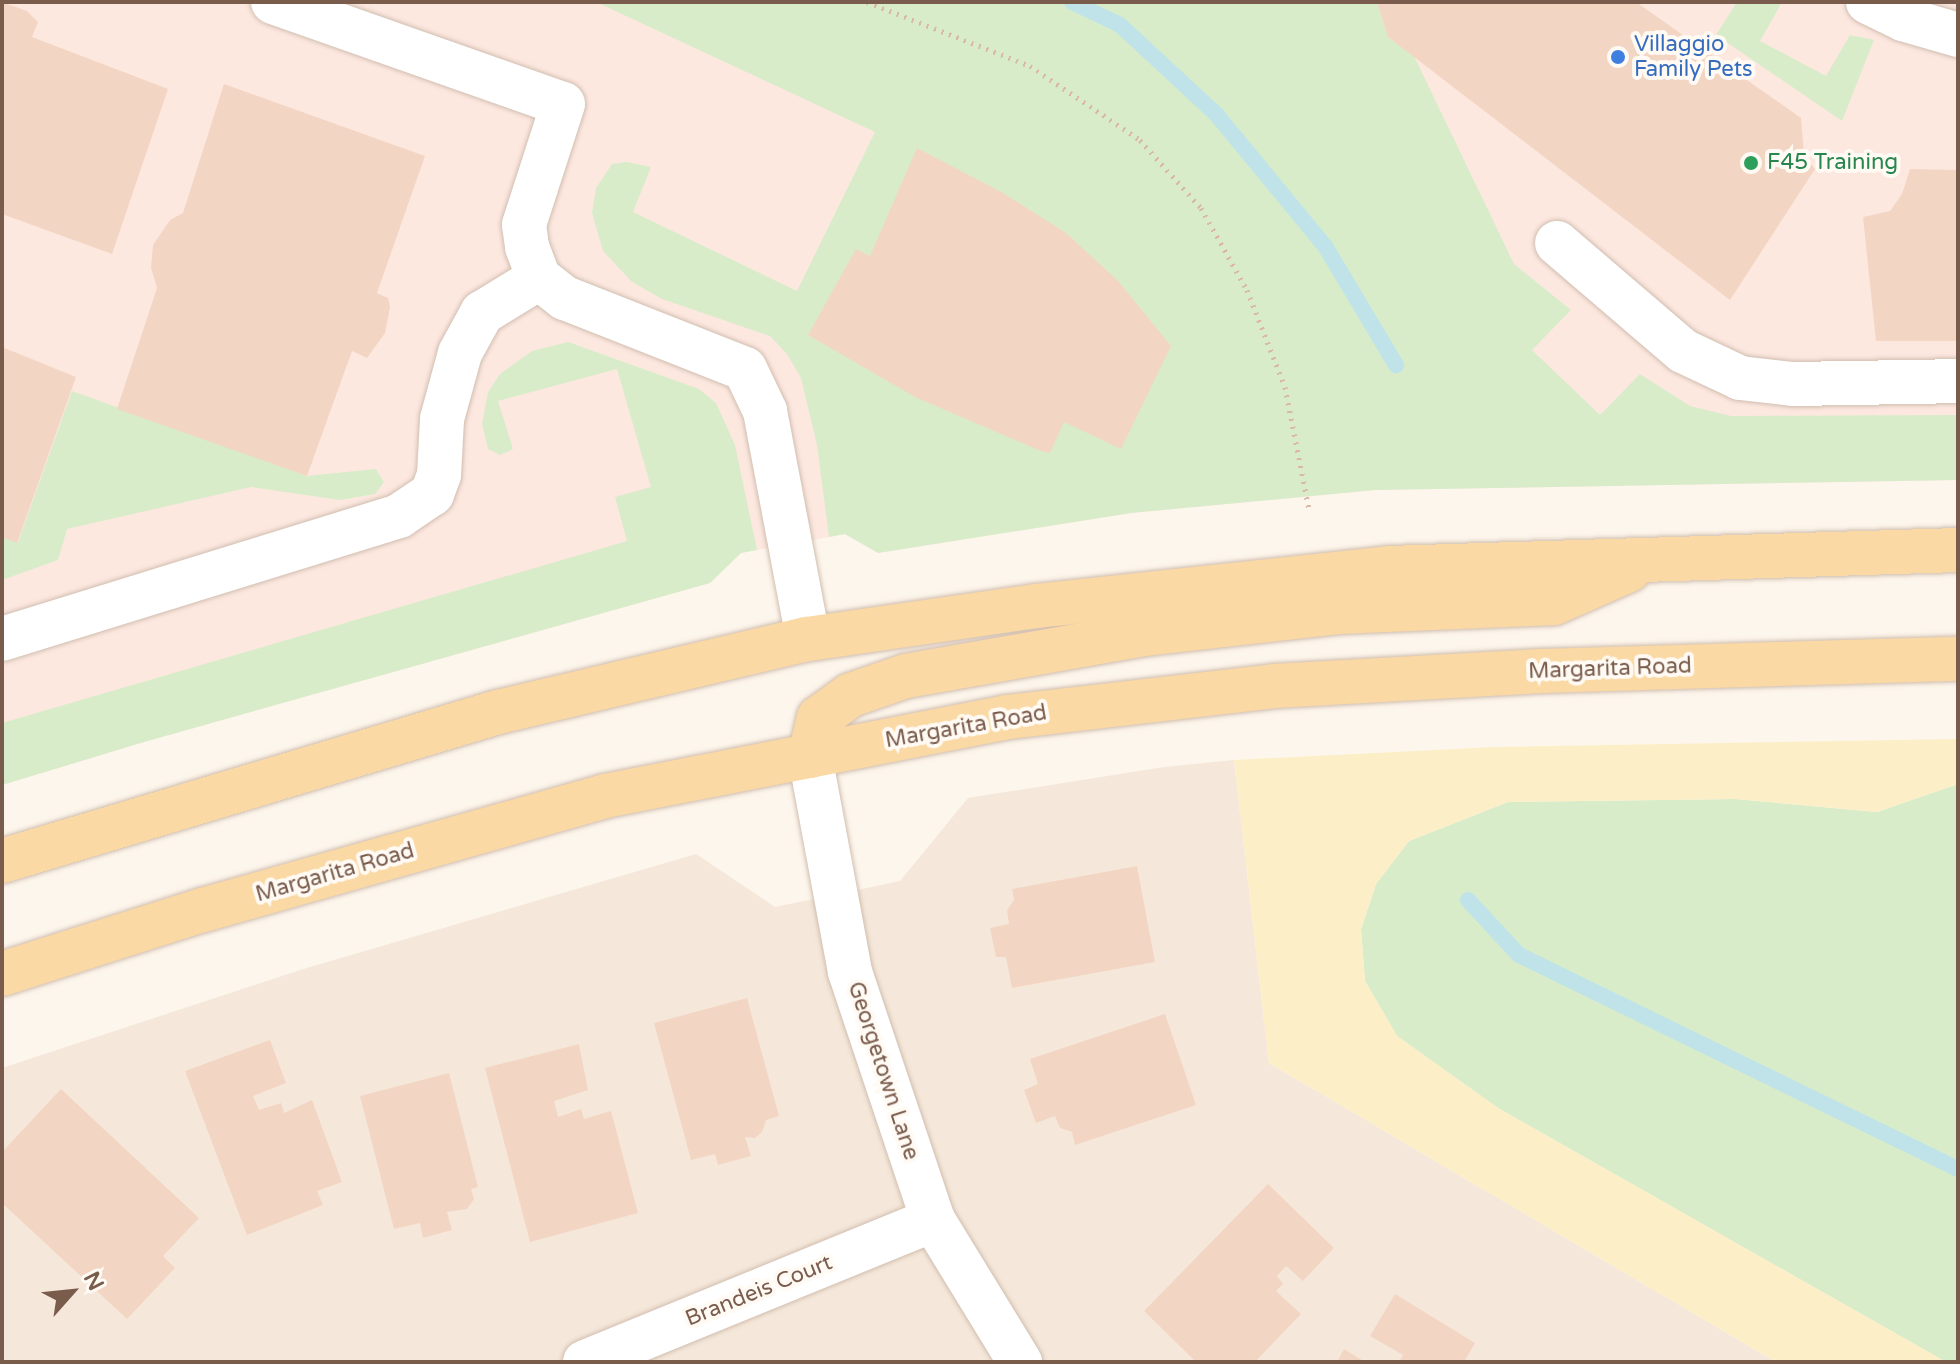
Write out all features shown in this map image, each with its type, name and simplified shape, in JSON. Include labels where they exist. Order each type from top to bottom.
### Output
[{"type":"main road","points":[[2,861],[498,712],[808,639],[1036,606],[1389,568],[1958,550]]},
{"type":"main road","points":[[810,756],[819,718],[851,695],[906,676],[1145,634],[1338,612],[1554,603],[1649,561]]},
{"type":"main road","name":"Margarita Road","points":[[2,974],[203,910],[605,796],[1007,717],[1274,686],[1542,671],[1958,659]]},
{"type":"street","points":[[273,2],[563,104],[524,225],[527,247],[539,278],[565,298],[745,369],[765,411],[808,639]]},
{"type":"street","points":[[1868,2],[1903,19],[1958,35]]},
{"type":"street","points":[[1557,243],[1683,351],[1740,378],[1793,384],[1958,381]]},
{"type":"street","points":[[2,639],[399,516],[432,494],[439,475],[442,419],[460,353],[482,313],[539,278]]},
{"type":"street","name":"Georgetown Lane","points":[[810,756],[850,972],[933,1220],[1020,1362]]},
{"type":"street","name":"Brandeis Court","points":[[585,1362],[933,1220]]},
{"type":"path","points":[[867,2],[1030,66],[1140,140],[1201,208],[1247,290],[1285,387],[1309,509]]},
{"type":"shaded area","points":[[2,2],[1958,2],[1958,480],[1375,490],[1131,513],[878,553],[845,534],[741,553],[710,583],[2,785]]},
{"type":"shaded area","points":[[1234,760],[1269,1063],[1776,1362],[2,1362],[2,1068],[300,970],[696,854],[775,907],[900,881],[968,798],[1164,767]]},
{"type":"green space","points":[[596,2],[1377,2],[1388,37],[1414,56],[1514,264],[1571,310],[1532,350],[1600,415],[1640,374],[1690,406],[1731,416],[1958,415],[1958,480],[1375,490],[1131,513],[878,553],[845,534],[829,537],[817,445],[801,378],[787,354],[770,336],[662,299],[632,282],[603,251],[592,213],[596,188],[612,164],[627,162],[651,167],[633,212],[797,291],[875,132]]},
{"type":"green space","points":[[1737,2],[1782,2],[1760,41],[1826,76],[1850,35],[1874,40],[1842,121],[1716,35]]},
{"type":"green space","points":[[568,342],[699,389],[716,403],[735,445],[757,550],[741,553],[710,583],[2,785],[2,723],[627,541],[615,497],[651,487],[617,369],[498,401],[513,449],[500,455],[488,449],[482,424],[488,392],[500,374],[532,351]]},
{"type":"green space","points":[[72,391],[307,476],[376,469],[384,482],[375,494],[340,500],[251,487],[67,529],[58,560],[2,580],[2,537],[18,542]]},
{"type":"green space","points":[[1958,784],[1958,1362],[1946,1362],[1498,1108],[1397,1036],[1365,981],[1361,929],[1376,884],[1409,841],[1508,802],[1735,799],[1877,812]]},
{"type":"sand","points":[[1958,739],[1958,784],[1877,812],[1735,799],[1508,802],[1409,841],[1376,884],[1361,929],[1365,981],[1397,1036],[1498,1108],[1946,1362],[1776,1362],[1269,1063],[1234,760],[1495,747]]},
{"type":"building","points":[[2,2],[27,11],[38,22],[32,37],[168,89],[112,254],[2,214]]},
{"type":"building","points":[[1377,2],[1636,2],[1801,118],[1804,155],[1815,169],[1730,300],[1388,37]]},
{"type":"building","points":[[224,84],[425,156],[377,293],[388,298],[390,307],[385,333],[367,358],[352,351],[307,476],[117,409],[157,288],[151,268],[153,245],[170,220],[183,213]]},
{"type":"building","points":[[917,148],[1003,193],[1066,233],[1118,281],[1171,346],[1121,449],[1064,422],[1050,453],[1041,451],[915,397],[808,335],[856,249],[870,256]]},
{"type":"building","points":[[1910,169],[1958,170],[1958,341],[1876,341],[1863,217],[1890,211],[1902,194]]},
{"type":"building","points":[[2,347],[76,377],[17,543],[2,537]]},
{"type":"building","points":[[1137,866],[1155,962],[1012,988],[1006,957],[996,957],[990,928],[1009,924],[1007,910],[1014,900],[1012,889]]},
{"type":"building","points":[[747,998],[779,1116],[766,1120],[762,1132],[755,1138],[745,1137],[751,1156],[718,1165],[715,1154],[691,1160],[654,1023]]},
{"type":"building","points":[[1165,1014],[1196,1105],[1075,1145],[1072,1132],[1060,1128],[1055,1116],[1036,1123],[1024,1090],[1038,1084],[1030,1059]]},
{"type":"building","points":[[270,1040],[286,1083],[253,1096],[259,1110],[281,1103],[284,1113],[312,1100],[342,1182],[317,1191],[323,1205],[247,1235],[185,1071]]},
{"type":"building","points":[[579,1044],[588,1090],[554,1101],[558,1117],[581,1109],[584,1119],[611,1111],[638,1213],[530,1242],[485,1068]]},
{"type":"building","points":[[449,1073],[478,1187],[471,1189],[474,1199],[467,1209],[447,1212],[452,1230],[423,1238],[420,1223],[394,1229],[360,1096]]},
{"type":"building","points":[[61,1089],[199,1218],[163,1256],[175,1268],[127,1319],[2,1203],[2,1152]]},
{"type":"building","points":[[1268,1184],[1334,1248],[1303,1281],[1286,1266],[1277,1276],[1283,1284],[1276,1291],[1301,1314],[1255,1362],[1196,1362],[1144,1311]]},
{"type":"building","points":[[1395,1294],[1475,1343],[1464,1362],[1399,1362],[1403,1355],[1370,1336]]},
{"type":"building","points":[[1344,1349],[1365,1362],[1337,1362]]},
{"type":"waterway","points":[[1072,2],[1120,25],[1216,114],[1325,246],[1396,365]]},
{"type":"waterway","points":[[1468,900],[1519,955],[1958,1169]]},
{"type":"place","name":"Villaggio Family Pets","points":[[1618,57]]},
{"type":"place","name":"F45 Training","points":[[1751,163]]}]
